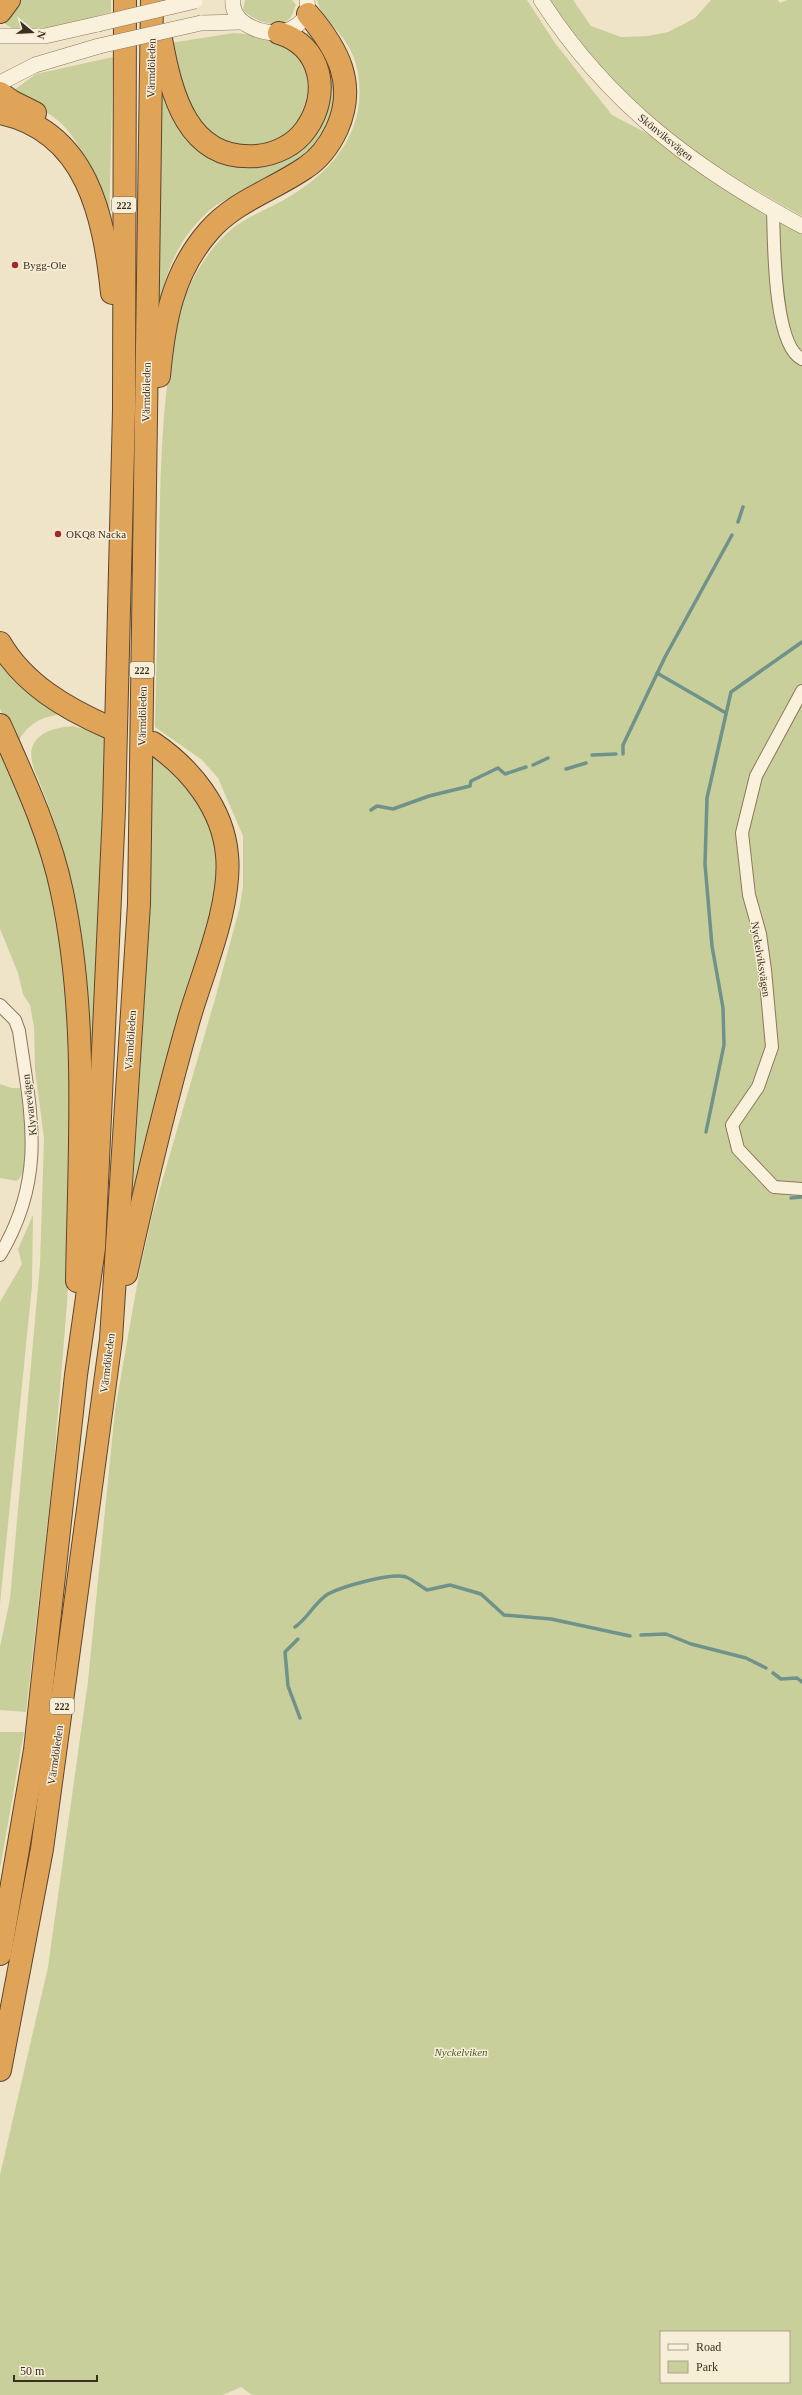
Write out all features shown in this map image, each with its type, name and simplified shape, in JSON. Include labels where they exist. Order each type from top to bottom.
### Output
[{"type":"highway","points":[[0,12],[9,0]]},
{"type":"highway","name":"Värmdöleden","points":[[0,1954],[35,1750],[76,1374],[94,1248],[114,810],[124,410],[125,0]]},
{"type":"highway","points":[[153,0],[168,74],[186,122],[211,145],[237,155],[267,155],[279,151],[290,144],[306,130],[315,111],[319,90],[316,65],[302,44],[279,33]]},
{"type":"highway","name":"Värmdöleden","points":[[0,2070],[42,1849],[111,1339],[139,904],[153,0]]},
{"type":"highway","points":[[144,536],[165,321],[180,274],[191,254],[210,230],[232,210],[306,168],[332,141],[341,120],[347,98],[345,76],[338,56],[308,7]]},
{"type":"highway","points":[[0,92],[11,101],[41,115],[53,124],[66,138],[78,155],[92,194],[109,260],[124,410]]},
{"type":"highway","points":[[0,113],[21,117],[38,126],[58,141],[77,165],[92,194]]},
{"type":"highway","points":[[0,643],[23,673],[39,688],[69,709],[108,727]]},
{"type":"highway","points":[[0,725],[38,810],[62,890],[76,987],[79,1065],[76,1374]]},
{"type":"highway","points":[[111,1339],[149,1172],[189,1020],[218,923],[228,874],[224,834],[207,797],[199,785],[169,754],[152,743]]},
{"type":"street","points":[[233,0],[235,15],[241,22]]},
{"type":"street","name":"Skönviksvägen","points":[[541,0],[601,80],[656,132],[698,164],[772,210],[802,226]]},
{"type":"street","points":[[0,36],[45,36],[198,1]]},
{"type":"street","points":[[0,83],[35,65],[100,46],[201,23],[241,22],[260,29],[279,33],[294,27],[308,7]]},
{"type":"street","points":[[772,210],[775,288],[788,343],[798,357],[802,359]]},
{"type":"street","name":"Nyckelviksvägen","points":[[802,691],[756,776],[742,833],[749,895],[760,934],[772,1047],[758,1087],[732,1125],[738,1149],[774,1187],[802,1188]]},
{"type":"street","name":"Klyvarevägen","points":[[0,1005],[15,1020],[19,1031],[32,1123],[33,1145],[27,1188],[17,1219],[0,1255]]},
{"type":"green space","points":[[9,0],[111,0],[111,12],[54,27],[38,30],[24,30],[12,28],[4,22]]},
{"type":"green space","points":[[245,0],[292,0],[296,5],[291,17],[280,24],[273,24],[259,21],[247,14],[243,10]]},
{"type":"green space","name":"Nyckelviken","points":[[317,0],[527,0],[555,43],[612,115],[656,138],[802,231],[802,2395],[252,2395],[241,2387],[223,2395],[0,2395],[0,2175],[48,1967],[88,1681],[115,1410],[139,1274],[152,1216],[215,999],[240,906],[243,886],[243,836],[218,778],[202,760],[155,727],[161,466],[163,425],[171,353],[179,311],[192,280],[211,251],[234,227],[307,185],[333,161],[343,148],[351,133],[359,100],[357,69],[347,44],[323,15]]},
{"type":"green space","points":[[549,0],[573,0],[591,26],[621,37],[648,36],[668,32],[695,18],[711,0],[778,0],[780,3],[787,0],[802,0],[802,216],[725,171],[677,138],[654,120],[603,70]]},
{"type":"green space","points":[[309,31],[326,52],[331,68],[333,82],[331,112],[321,138],[312,150],[287,169],[218,204],[200,220],[190,231],[175,255],[165,281],[157,311],[157,65],[208,155],[221,162],[256,168],[278,163],[296,152],[315,134],[305,35]]},
{"type":"green space","points":[[234,33],[259,35],[283,41],[296,52],[308,75],[311,94],[308,110],[292,135],[263,147],[228,145],[207,131],[183,98],[170,43]]},
{"type":"green space","points":[[113,57],[109,231],[90,171],[76,142],[67,129],[51,115],[40,108],[10,93],[36,74]]},
{"type":"green space","points":[[0,655],[63,714],[41,719],[29,727],[24,732],[17,746],[0,709]]},
{"type":"green space","points":[[72,726],[107,735],[103,913],[86,1160],[80,930],[74,893],[65,857],[54,821],[33,766],[31,755],[33,745],[40,736],[55,729]]},
{"type":"green space","points":[[0,747],[19,789],[54,891],[70,1022],[70,1240],[67,1304],[53,1474],[26,1712],[0,1710],[0,1647],[10,1599],[40,1264],[44,1138],[35,1070],[34,1027],[30,1005],[23,994],[18,973],[0,929]]},
{"type":"green space","points":[[152,753],[173,771],[193,793],[209,818],[217,845],[217,892],[132,1205],[145,992]]},
{"type":"green space","points":[[0,1084],[12,1088],[20,1088],[27,1151],[22,1174],[17,1181],[0,1178]]},
{"type":"green space","points":[[33,1215],[32,1286],[0,1604],[0,1302],[22,1264],[18,1249]]},
{"type":"green space","points":[[0,1732],[24,1732],[0,1869]]},
{"type":"waterway","points":[[738,522],[743,507]]},
{"type":"waterway","points":[[623,754],[623,745],[665,657],[732,535]]},
{"type":"waterway","points":[[706,1132],[724,1045],[723,1008],[712,946],[705,864],[707,798],[731,692],[802,642]]},
{"type":"waterway","points":[[657,673],[726,713]]},
{"type":"waterway","points":[[592,755],[616,754]]},
{"type":"waterway","points":[[533,765],[548,758]]},
{"type":"waterway","points":[[566,769],[586,763]]},
{"type":"waterway","points":[[371,810],[377,806],[393,809],[429,796],[470,786],[471,781],[498,768],[505,774],[526,767]]},
{"type":"waterway","points":[[791,1198],[802,1197]]},
{"type":"waterway","points":[[295,1627],[319,1601],[328,1594],[367,1581],[399,1576],[409,1578],[427,1590],[450,1585],[481,1594],[504,1615],[551,1619],[630,1636]]},
{"type":"waterway","points":[[641,1635],[666,1634],[691,1644],[746,1658],[766,1668]]},
{"type":"waterway","points":[[298,1639],[285,1652],[288,1686],[300,1718]]},
{"type":"waterway","points":[[773,1673],[781,1679],[797,1678],[802,1682]]},
{"type":"place","name":"Bygg-Ole","points":[[15,265]]},
{"type":"place","name":"OKQ8 Nacka","points":[[58,534]]}]
